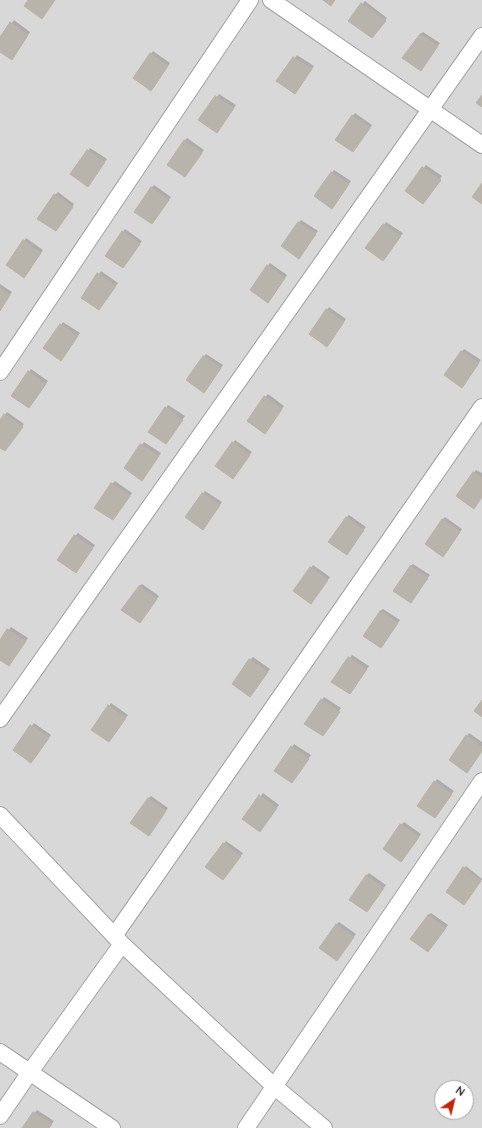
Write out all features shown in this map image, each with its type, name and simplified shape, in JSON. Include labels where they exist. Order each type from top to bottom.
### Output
[{"type":"street","points":[[0,372],[250,0]]},
{"type":"street","points":[[271,0],[482,145]]},
{"type":"street","points":[[0,719],[431,111],[482,36]]},
{"type":"street","points":[[0,1116],[118,940],[482,407]]},
{"type":"street","points":[[246,1128],[482,781]]},
{"type":"street","points":[[0,814],[118,940],[275,1087],[324,1128]]},
{"type":"street","points":[[0,1052],[112,1128]]},
{"type":"shaded area","points":[[0,0],[482,0],[482,1128],[0,1128]]},
{"type":"building","points":[[28,0],[55,0],[42,19],[24,6]]},
{"type":"building","points":[[323,0],[335,0],[331,6]]},
{"type":"building","points":[[361,3],[386,21],[372,38],[348,21]]},
{"type":"building","points":[[10,22],[28,35],[12,60],[0,52],[0,37]]},
{"type":"building","points":[[420,34],[438,46],[421,71],[402,58]]},
{"type":"building","points":[[150,53],[168,66],[151,91],[133,78]]},
{"type":"building","points":[[293,57],[312,69],[295,94],[276,81]]},
{"type":"building","points":[[482,95],[482,107],[476,103]]},
{"type":"building","points":[[215,96],[234,108],[217,133],[198,120]]},
{"type":"building","points":[[352,115],[370,128],[353,152],[335,140]]},
{"type":"building","points":[[184,140],[202,153],[185,177],[167,165]]},
{"type":"building","points":[[87,150],[105,162],[88,187],[70,174]]},
{"type":"building","points":[[422,167],[441,180],[423,204],[405,191]]},
{"type":"building","points":[[331,172],[349,184],[332,209],[314,196]]},
{"type":"building","points":[[482,183],[482,204],[472,197]]},
{"type":"building","points":[[151,187],[169,200],[152,224],[134,212]]},
{"type":"building","points":[[54,194],[73,207],[56,231],[37,219]]},
{"type":"building","points":[[298,222],[316,234],[299,259],[281,246]]},
{"type":"building","points":[[383,224],[401,236],[383,261],[365,248]]},
{"type":"building","points":[[122,231],[140,244],[123,268],[105,256]]},
{"type":"building","points":[[23,240],[41,253],[24,278],[6,265]]},
{"type":"building","points":[[267,265],[285,278],[268,303],[250,290]]},
{"type":"building","points":[[97,273],[116,286],[99,310],[81,298]]},
{"type":"building","points":[[0,288],[10,295],[0,311]]},
{"type":"building","points":[[326,309],[344,322],[327,347],[309,334]]},
{"type":"building","points":[[60,324],[78,336],[61,361],[43,348]]},
{"type":"building","points":[[461,351],[479,363],[462,388],[444,375]]},
{"type":"building","points":[[203,356],[221,368],[204,393],[186,380]]},
{"type":"building","points":[[28,371],[46,384],[29,408],[11,396]]},
{"type":"building","points":[[264,396],[282,409],[265,434],[247,421]]},
{"type":"building","points":[[165,407],[183,420],[166,444],[148,432]]},
{"type":"building","points":[[4,414],[23,427],[5,451],[0,448],[0,420]]},
{"type":"building","points":[[232,442],[250,455],[233,479],[215,466]]},
{"type":"building","points":[[140,444],[159,456],[142,481],[124,468]]},
{"type":"building","points":[[473,472],[482,478],[482,497],[474,509],[456,496]]},
{"type":"building","points":[[111,483],[130,496],[113,520],[94,508]]},
{"type":"building","points":[[202,493],[220,505],[203,530],[185,517]]},
{"type":"building","points":[[346,517],[364,530],[347,555],[328,542]]},
{"type":"building","points":[[442,519],[460,532],[443,557],[425,544]]},
{"type":"building","points":[[74,535],[93,548],[76,573],[57,560]]},
{"type":"building","points":[[410,566],[428,578],[411,603],[393,591]]},
{"type":"building","points":[[310,567],[328,580],[311,604],[293,591]]},
{"type":"building","points":[[139,586],[157,599],[140,623],[121,610]]},
{"type":"building","points":[[380,611],[398,623],[381,648],[363,636]]},
{"type":"building","points":[[7,629],[26,641],[9,666],[0,660],[0,640]]},
{"type":"building","points":[[348,657],[367,669],[350,694],[331,682]]},
{"type":"building","points":[[249,659],[268,672],[250,697],[232,684]]},
{"type":"building","points":[[321,699],[340,712],[323,736],[304,724]]},
{"type":"building","points":[[482,700],[482,717],[474,711]]},
{"type":"building","points":[[108,705],[126,718],[109,742],[91,730]]},
{"type":"building","points":[[30,725],[49,738],[31,763],[13,750]]},
{"type":"building","points":[[466,735],[482,747],[482,751],[467,773],[449,760]]},
{"type":"building","points":[[291,746],[309,759],[292,783],[274,771]]},
{"type":"building","points":[[434,781],[452,794],[435,818],[417,806]]},
{"type":"building","points":[[259,795],[277,808],[260,832],[242,819]]},
{"type":"building","points":[[148,798],[166,811],[149,836],[130,823]]},
{"type":"building","points":[[400,824],[419,837],[401,862],[383,849]]},
{"type":"building","points":[[223,843],[241,856],[223,880],[205,867]]},
{"type":"building","points":[[463,867],[481,881],[464,905],[446,892]]},
{"type":"building","points":[[366,875],[384,888],[367,912],[349,900]]},
{"type":"building","points":[[428,915],[446,928],[428,952],[410,939]]},
{"type":"building","points":[[336,924],[354,937],[337,961],[319,948]]},
{"type":"building","points":[[33,1112],[52,1124],[49,1128],[22,1128]]}]
